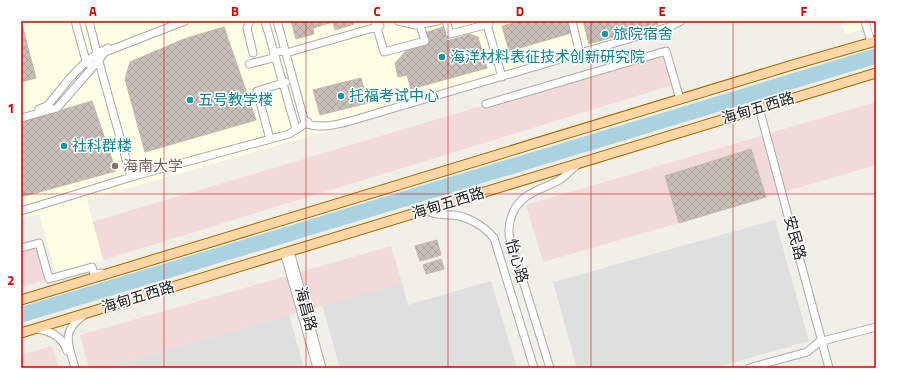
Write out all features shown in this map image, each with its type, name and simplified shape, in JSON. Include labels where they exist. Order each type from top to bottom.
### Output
[{"type":"main road","name":"海甸五西路","points":[[21,300],[680,99],[873,42]]},
{"type":"main road","name":"海甸五西路","points":[[21,332],[876,73]]},
{"type":"street","points":[[75,21],[86,61],[102,73]]},
{"type":"street","points":[[89,21],[131,176]]},
{"type":"street","points":[[21,114],[47,106],[86,61],[97,52],[177,21]]},
{"type":"street","points":[[21,118],[57,108],[100,60],[105,52],[185,21]]},
{"type":"street","points":[[250,21],[247,28],[253,53]]},
{"type":"street","points":[[265,21],[295,128]]},
{"type":"street","points":[[277,21],[288,54]]},
{"type":"street","points":[[280,21],[306,121]]},
{"type":"street","points":[[398,21],[420,25],[438,21]]},
{"type":"street","points":[[446,21],[450,34],[488,22],[503,75]]},
{"type":"street","points":[[573,21],[580,53]]},
{"type":"street","points":[[21,210],[131,176],[270,138],[295,128],[306,121],[325,124],[345,120],[580,53],[677,21]]},
{"type":"street","points":[[664,25],[681,21]]},
{"type":"street","points":[[865,21],[873,42]]},
{"type":"street","points":[[873,21],[876,32]]},
{"type":"street","points":[[274,53],[282,51],[288,54],[378,26],[387,51],[425,41],[420,25]]},
{"type":"street","points":[[486,104],[666,51],[680,99]]},
{"type":"street","points":[[249,64],[273,58],[274,53]]},
{"type":"street","points":[[270,138],[257,91],[295,80]]},
{"type":"street","name":"安民路","points":[[757,109],[821,344],[826,368]]},
{"type":"street","name":"怡心路","points":[[550,368],[510,239],[509,225],[515,209],[520,201],[530,194],[560,179],[581,162]]},
{"type":"street","name":"怡心路","points":[[426,210],[436,215],[454,215],[468,218],[494,238],[534,368]]},
{"type":"street","points":[[21,248],[38,243],[49,279],[92,267],[94,274],[112,272]]},
{"type":"street","name":"海昌路","points":[[287,252],[319,366]]},
{"type":"street","points":[[76,368],[69,344],[68,333],[75,322],[88,312]]},
{"type":"street","points":[[749,368],[807,352],[821,344],[876,327]]},
{"type":"street","points":[[32,329],[49,332],[60,339],[65,345],[72,368]]},
{"type":"street","points":[[763,368],[808,355],[821,344],[876,331]]},
{"type":"street","name":"安民路","points":[[821,344],[830,368]]},
{"type":"street","points":[[308,368],[319,366]]},
{"type":"shaded area","name":"海南大学","points":[[21,21],[686,21],[668,30],[420,105],[87,200],[103,260],[56,273],[39,214],[21,219]]},
{"type":"shaded area","points":[[841,21],[876,21],[876,26],[845,34]]},
{"type":"shaded area","points":[[666,51],[676,84],[103,260],[92,222]]},
{"type":"shaded area","points":[[876,102],[876,165],[543,262],[526,205]]},
{"type":"shaded area","points":[[775,220],[809,341],[714,368],[577,368],[553,282]]},
{"type":"shaded area","points":[[39,243],[49,279],[21,287],[21,248]]},
{"type":"shaded area","points":[[391,246],[402,283],[103,368],[89,368],[80,335]]},
{"type":"shaded area","points":[[491,281],[517,368],[340,368],[322,305],[402,283],[408,305]]},
{"type":"shaded area","points":[[289,315],[304,368],[103,368]]},
{"type":"shaded area","points":[[52,346],[59,368],[21,368],[21,355]]},
{"type":"water","points":[[876,48],[876,64],[21,323],[21,307]]},
{"type":"building","points":[[21,21],[36,78],[21,82]]},
{"type":"building","points":[[291,21],[353,21],[354,24],[335,30],[333,22],[313,28],[314,34],[296,39]]},
{"type":"building","points":[[521,21],[568,21],[571,33],[509,51],[502,26]]},
{"type":"building","name":"旅院宿舍","points":[[583,21],[657,21],[658,24],[589,44]]},
{"type":"building","name":"五号教学楼","points":[[224,27],[256,120],[145,152],[125,79],[130,62],[184,39]]},
{"type":"building","name":"海洋材料表征技术创新研究院","points":[[443,27],[447,41],[470,34],[478,37],[487,68],[411,89],[407,75],[398,77],[395,63],[406,51],[427,45],[424,33]]},
{"type":"building","name":"托福考试中心","points":[[361,78],[368,103],[320,115],[313,90]]},
{"type":"building","name":"社科群楼","points":[[92,101],[116,171],[21,197],[21,122]]},
{"type":"building","points":[[751,149],[766,197],[679,223],[665,176]]},
{"type":"building","points":[[437,240],[441,255],[420,261],[415,246]]},
{"type":"building","points":[[441,259],[444,269],[426,274],[423,265]]},
{"type":"place","name":"旅院宿舍","points":[[605,34]]},
{"type":"place","name":"海洋材料表征技术创新研究院","points":[[442,57]]},
{"type":"place","name":"托福考试中心","points":[[341,96]]},
{"type":"place","name":"五号教学楼","points":[[190,100]]},
{"type":"place","name":"社科群楼","points":[[64,146]]},
{"type":"place","name":"海南大学","points":[[115,166]]}]
